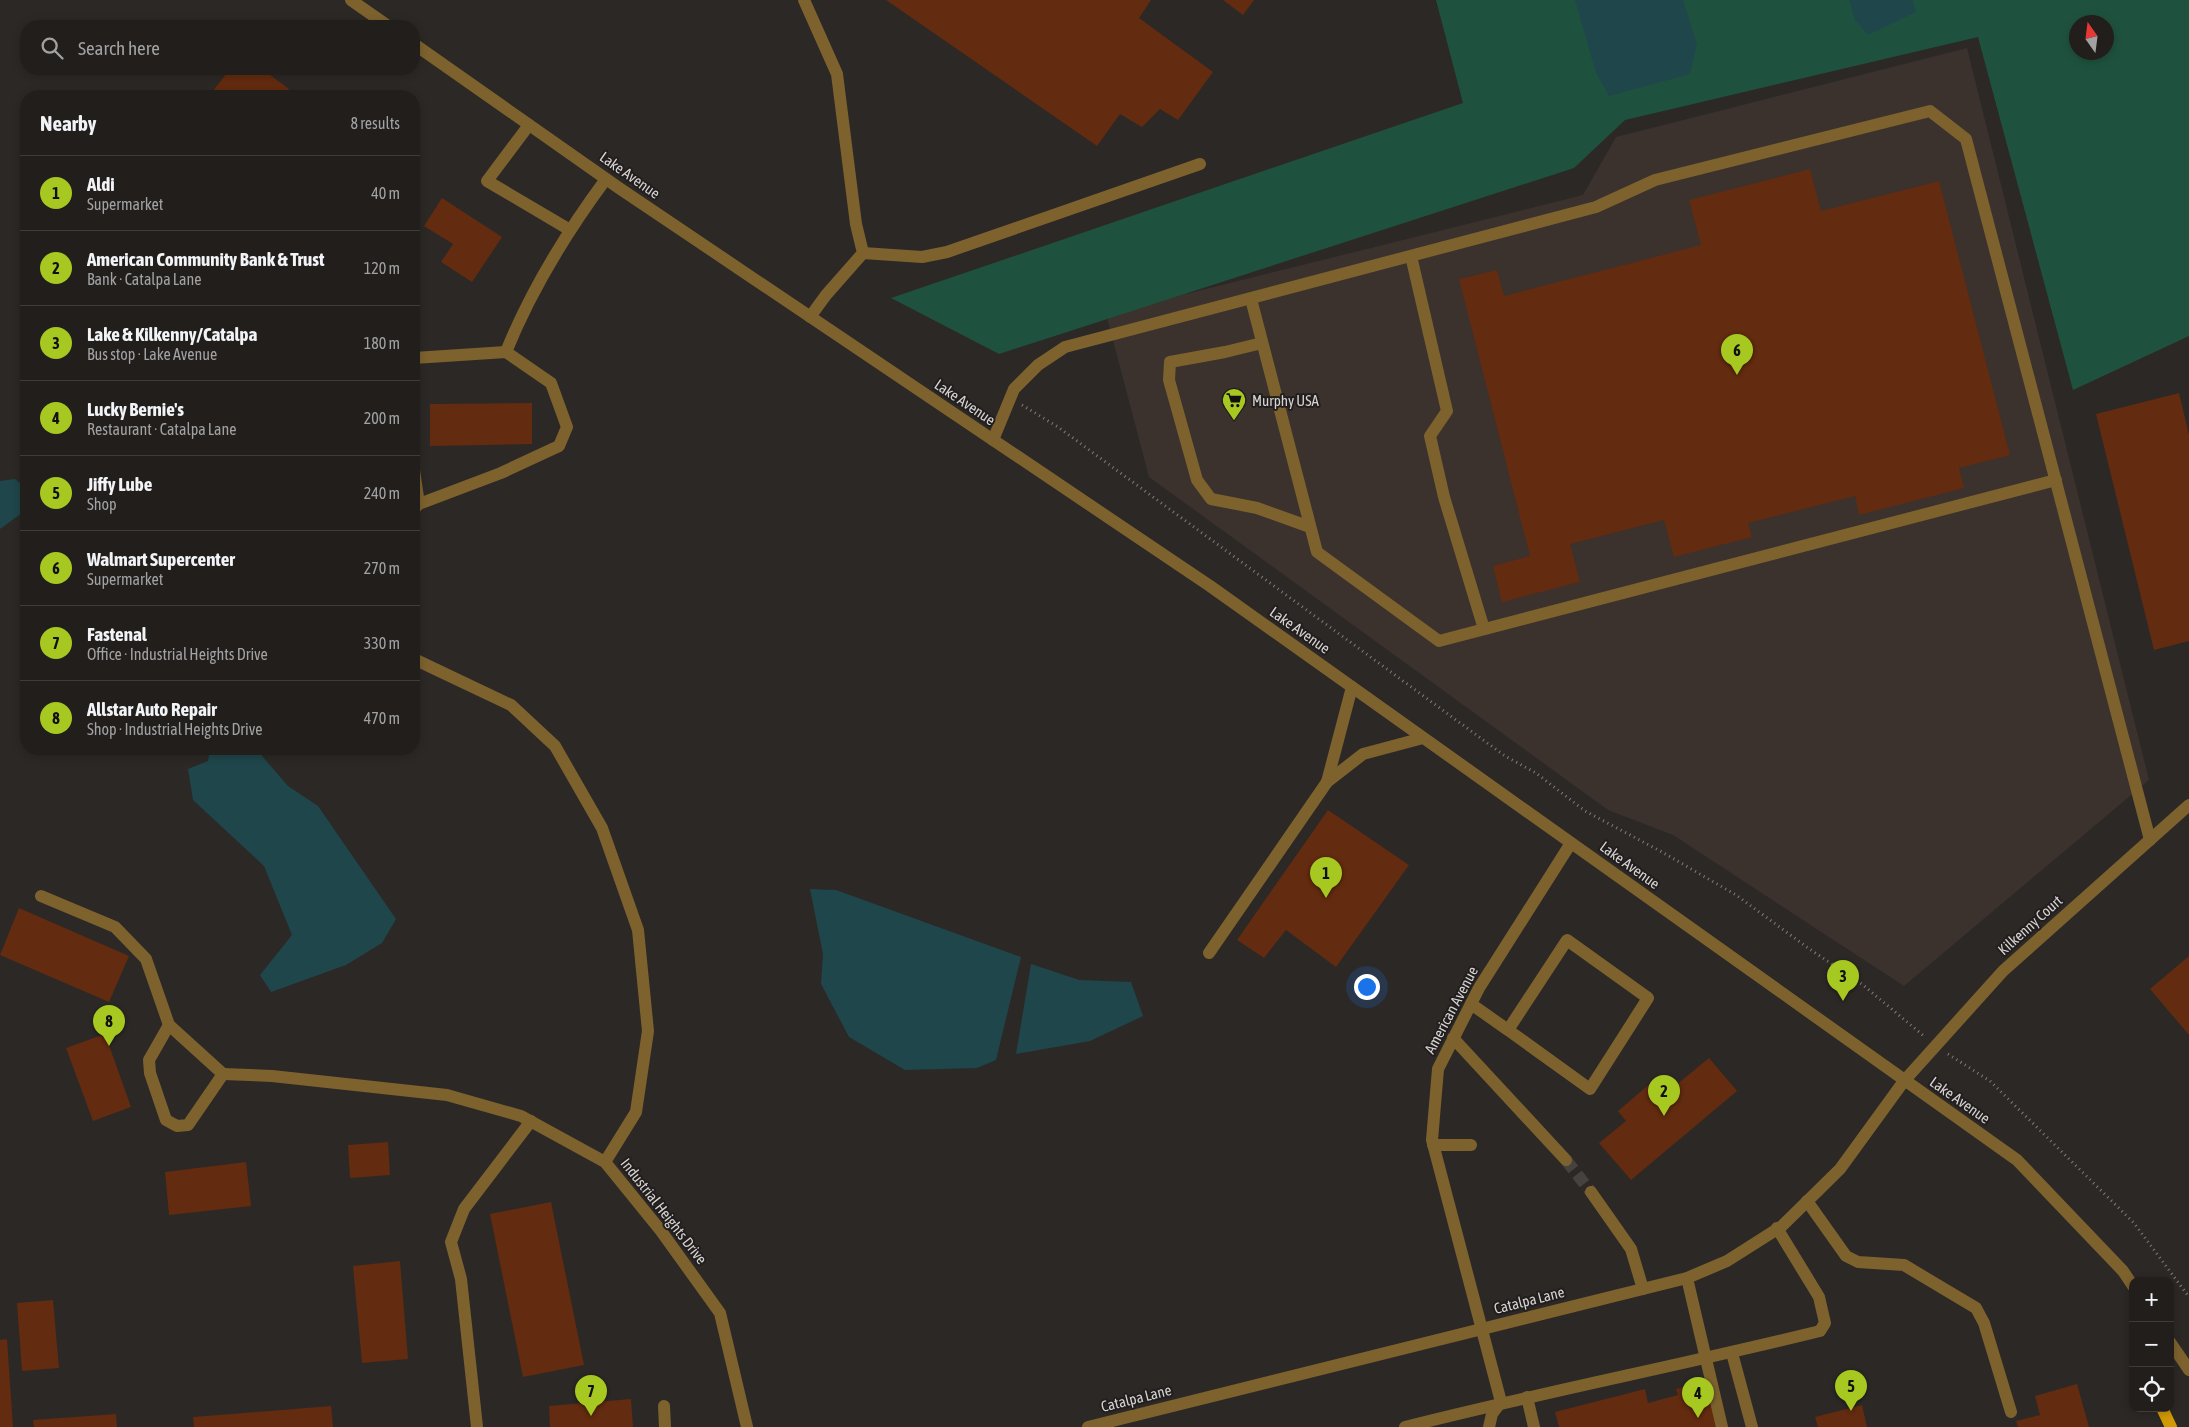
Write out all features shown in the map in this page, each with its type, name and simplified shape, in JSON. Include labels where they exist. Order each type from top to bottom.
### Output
[{"type":"main road","points":[[2164,1412],[2171,1427]]},
{"type":"street","points":[[351,0],[379,20]]},
{"type":"street","points":[[804,0],[837,74],[856,224],[863,253]]},
{"type":"street","name":"Lake Avenue","points":[[420,48],[606,179],[1210,586],[2017,1160],[2123,1271],[2129,1280]]},
{"type":"street","points":[[993,440],[1014,389],[1038,365],[1066,347],[1596,207],[1656,180],[1930,111],[1966,139],[2150,840]]},
{"type":"street","points":[[529,125],[487,181],[570,230]]},
{"type":"street","points":[[863,253],[922,257],[947,252],[1200,164]]},
{"type":"street","points":[[506,352],[522,313],[570,230],[606,179]]},
{"type":"street","points":[[810,317],[826,295],[863,253]]},
{"type":"street","points":[[1411,256],[1447,411],[1430,436],[1444,497],[1484,629]]},
{"type":"street","points":[[1251,299],[1316,552],[1438,641],[2056,480]]},
{"type":"street","points":[[1262,343],[1170,362],[1169,380],[1198,480],[1211,499],[1257,508],[1310,527]]},
{"type":"street","points":[[420,358],[506,352],[551,382],[567,427],[558,446],[501,474],[420,505]]},
{"type":"street","points":[[420,661],[511,704],[555,746],[602,828],[638,930],[648,1031],[636,1112],[605,1162]]},
{"type":"street","points":[[1327,782],[1352,687]]},
{"type":"street","points":[[1209,954],[1327,782],[1363,754],[1423,738]]},
{"type":"street","name":"Kilkenny Court","points":[[1904,1081],[2003,971],[2189,805]]},
{"type":"street","name":"American Avenue","points":[[1500,1402],[1433,1145],[1438,1069],[1479,988],[1571,843]]},
{"type":"street","points":[[41,896],[115,927],[146,959],[169,1025],[223,1074],[188,1125],[177,1126],[166,1120],[150,1073],[149,1060],[169,1025]]},
{"type":"street","points":[[1471,1004],[1590,1089],[1648,998],[1566,940],[1508,1030]]},
{"type":"street","points":[[1453,1038],[1566,1160]]},
{"type":"street","name":"Industrial Heights Drive","points":[[223,1074],[272,1076],[447,1095],[520,1116],[605,1162],[661,1231],[720,1313],[747,1427]]},
{"type":"street","name":"Catalpa Lane","points":[[1088,1427],[1688,1278],[1727,1261],[1777,1228],[1807,1201],[1840,1169],[1904,1081]]},
{"type":"street","points":[[477,1427],[461,1278],[451,1242],[464,1209],[531,1121]]},
{"type":"street","points":[[1433,1145],[1471,1145]]},
{"type":"street","points":[[1591,1192],[1632,1249],[1643,1289]]},
{"type":"street","points":[[1807,1201],[1846,1256],[1858,1262],[1904,1265],[1976,1308],[1984,1322],[2011,1412]]},
{"type":"street","points":[[1405,1427],[1500,1402],[1732,1353],[1820,1331],[1825,1323],[1819,1297],[1777,1228]]},
{"type":"street","points":[[1688,1278],[1722,1427]]},
{"type":"street","points":[[2174,1348],[2189,1370]]},
{"type":"street","points":[[1732,1353],[1752,1427]]},
{"type":"street","points":[[1527,1397],[1534,1427]]},
{"type":"street","points":[[1489,1427],[1492,1414],[1500,1402]]},
{"type":"street","points":[[664,1406],[665,1427]]},
{"type":"path","points":[[1010,399],[1058,427],[1505,756],[1536,773],[1585,811],[1662,852],[1736,895],[1808,948],[1863,985],[1936,1046],[1990,1081],[2134,1222],[2189,1297]]},
{"type":"shaded area","points":[[1967,48],[2149,780],[1904,986],[1673,835],[1608,810],[1149,477],[1106,314],[1583,195],[1616,137]]},
{"type":"green space","points":[[1436,0],[2189,0],[2189,336],[2073,390],[1978,37],[1625,120],[1574,168],[999,354],[891,298],[1463,103]]},
{"type":"water","points":[[1575,0],[1683,0],[1697,44],[1690,74],[1609,96],[1596,73]]},
{"type":"water","points":[[1849,0],[1913,0],[1916,12],[1868,35],[1855,20]]},
{"type":"water","points":[[15,479],[20,483],[20,514],[0,529],[0,481]]},
{"type":"water","points":[[209,755],[261,755],[288,786],[318,806],[396,919],[382,943],[346,965],[271,992],[260,975],[292,935],[264,866],[193,800],[188,769],[208,761]]},
{"type":"water","points":[[810,889],[836,890],[1021,957],[996,1060],[977,1068],[905,1070],[849,1037],[821,984],[823,954]]},
{"type":"water","points":[[1031,964],[1079,980],[1131,982],[1143,1016],[1090,1041],[1016,1054]]},
{"type":"building","points":[[886,0],[1151,0],[1139,18],[1213,72],[1178,120],[1160,109],[1142,127],[1120,114],[1097,146]]},
{"type":"building","points":[[1223,0],[1254,0],[1243,15]]},
{"type":"building","points":[[225,75],[270,75],[289,89],[288,90],[214,90]]},
{"type":"building","points":[[1810,169],[1821,211],[1939,181],[2010,455],[1959,468],[1964,488],[1859,515],[1855,496],[1748,523],[1752,537],[1674,557],[1664,520],[1570,544],[1580,582],[1502,602],[1493,566],[1530,556],[1459,279],[1497,270],[1504,296],[1701,245],[1689,200]]},
{"type":"building","points":[[442,198],[502,237],[472,282],[441,262],[453,244],[424,226]]},
{"type":"building","points":[[2179,393],[2189,435],[2189,641],[2154,650],[2096,414]]},
{"type":"building","points":[[532,403],[532,444],[430,446],[430,404]]},
{"type":"building","points":[[1328,810],[1409,865],[1336,967],[1286,930],[1264,958],[1237,940]]},
{"type":"building","points":[[19,908],[129,956],[109,1002],[0,955]]},
{"type":"building","points":[[2189,956],[2189,1035],[2150,989]]},
{"type":"building","points":[[105,1034],[131,1107],[93,1121],[66,1048]]},
{"type":"building","points":[[1709,1058],[1737,1091],[1631,1180],[1599,1143],[1626,1121],[1618,1111],[1652,1082],[1664,1095]]},
{"type":"building","points":[[388,1142],[390,1175],[350,1178],[348,1145]]},
{"type":"building","points":[[246,1162],[251,1206],[169,1215],[165,1172]]},
{"type":"building","points":[[551,1202],[584,1365],[523,1377],[490,1214]]},
{"type":"building","points":[[400,1261],[408,1359],[362,1363],[353,1266]]},
{"type":"building","points":[[53,1300],[59,1368],[22,1371],[17,1303]]},
{"type":"building","points":[[7,1339],[13,1427],[0,1427],[0,1340]]},
{"type":"building","points":[[1707,1381],[1719,1427],[1559,1427],[1555,1412],[1645,1389],[1648,1403],[1678,1395],[1676,1389]]},
{"type":"building","points":[[2077,1384],[2089,1427],[2018,1427],[2016,1421],[2040,1415],[2035,1396]]},
{"type":"building","points":[[631,1399],[633,1427],[550,1427],[549,1406]]},
{"type":"building","points":[[1862,1405],[1867,1427],[1818,1427],[1815,1417]]},
{"type":"building","points":[[331,1406],[333,1427],[194,1427],[193,1417]]},
{"type":"building","points":[[116,1414],[117,1427],[34,1427],[33,1420]]},
{"type":"tunnel","points":[[1566,1160],[1591,1192]]},
{"type":"place","name":"Walmart Supercenter","points":[[1737,375]]},
{"type":"place","name":"Murphy USA","points":[[1234,421]]},
{"type":"place","name":"Aldi","points":[[1326,898]]},
{"type":"place","name":"Lake & Kilkenny/Catalpa","points":[[1843,1001]]},
{"type":"place","name":"Allstar Auto Repair","points":[[109,1046]]},
{"type":"place","name":"American Community Bank & Trust","points":[[1664,1116]]},
{"type":"place","name":"Jiffy Lube","points":[[1851,1411]]},
{"type":"place","name":"Fastenal","points":[[591,1416]]},
{"type":"place","name":"Lucky Bernie's","points":[[1698,1418]]}]
